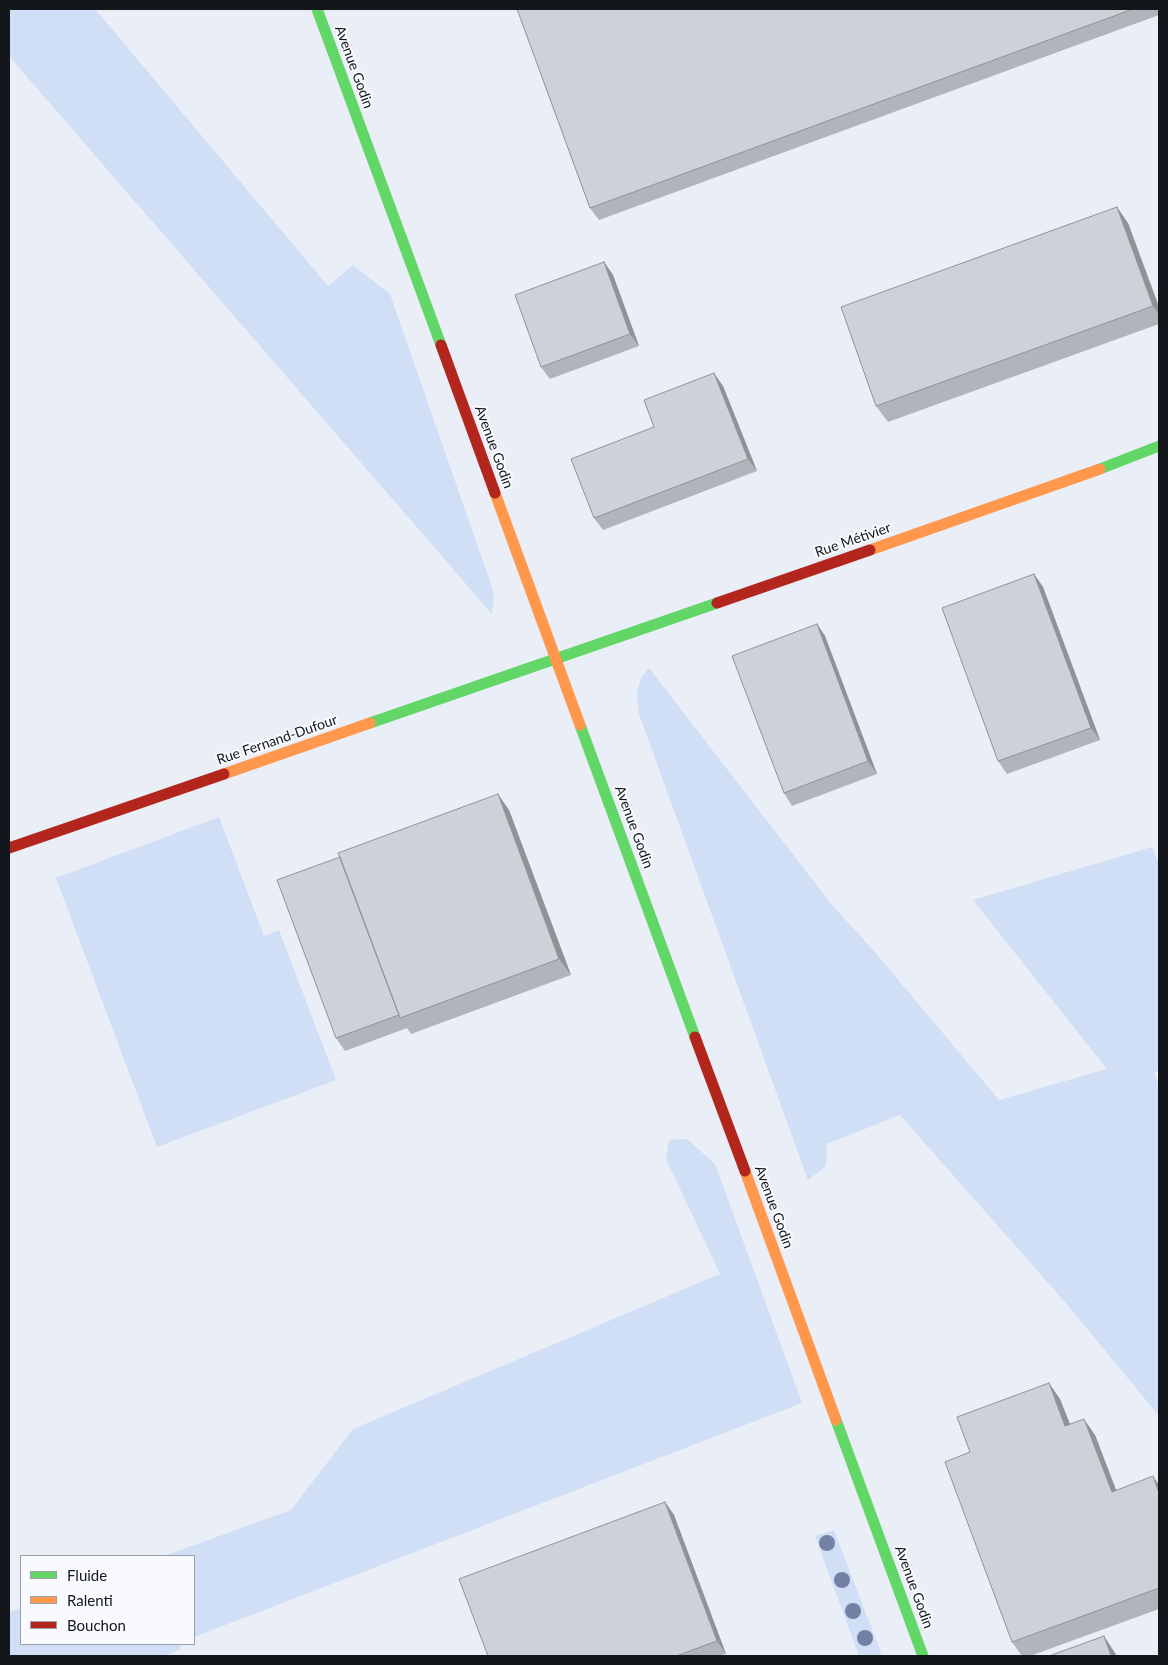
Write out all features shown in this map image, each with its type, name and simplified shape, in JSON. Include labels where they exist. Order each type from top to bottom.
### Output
[{"type":"street","name":"Avenue Godin","points":[[317,9],[923,1656]]},
{"type":"street","name":"Rue Métivier","points":[[556,659],[1060,485],[1159,446]]},
{"type":"street","name":"Rue Fernand-Dufour","points":[[9,848],[556,659]]},
{"type":"shaded area","points":[[9,9],[95,9],[328,286],[353,265],[390,294],[494,593],[492,614],[9,56]]},
{"type":"shaded area","points":[[649,668],[832,905],[874,951],[999,1100],[1107,1069],[973,900],[1152,847],[1159,864],[1159,1071],[1154,1073],[1159,1085],[1159,1416],[1065,1302],[900,1115],[827,1144],[826,1166],[808,1180],[639,714],[637,692],[641,678]]},
{"type":"shaded area","points":[[219,817],[264,936],[279,930],[336,1080],[157,1147],[56,878]]},
{"type":"shaded area","points":[[687,1139],[715,1164],[802,1403],[195,1637],[195,1555],[167,1555],[291,1510],[353,1429],[720,1274],[666,1159],[669,1140]]},
{"type":"shaded area","points":[[834,1530],[881,1653],[880,1656],[859,1656],[815,1536]]},
{"type":"shaded area","points":[[20,1608],[20,1645],[179,1645],[181,1649],[164,1656],[9,1656],[9,1613]]},
{"type":"building","points":[[517,9],[1133,9],[590,208]]},
{"type":"building","points":[[1117,207],[1153,306],[876,406],[841,307]]},
{"type":"building","points":[[604,262],[630,334],[541,367],[515,295]]},
{"type":"building","points":[[714,373],[748,459],[594,518],[571,459],[654,427],[644,400]]},
{"type":"building","points":[[1034,574],[1091,728],[998,761],[942,608]]},
{"type":"building","points":[[817,624],[868,761],[784,793],[732,656]]},
{"type":"building","points":[[498,794],[559,959],[400,1018],[338,853]]},
{"type":"building","points":[[340,857],[399,1015],[336,1038],[277,880]]},
{"type":"building","points":[[1049,1383],[1065,1426],[1084,1419],[1112,1492],[1153,1476],[1159,1493],[1159,1588],[1012,1642],[945,1462],[970,1452],[957,1417]]},
{"type":"building","points":[[665,1502],[717,1641],[676,1656],[488,1656],[459,1579]]},
{"type":"building","points":[[1104,1636],[1111,1656],[1049,1656]]},
{"type":"traffic: fast","points":[[317,9],[441,345]]},
{"type":"traffic: fast","points":[[1100,469],[1159,446]]},
{"type":"traffic: fast","points":[[370,723],[717,603]]},
{"type":"traffic: fast","points":[[580,725],[695,1037]]},
{"type":"traffic: fast","points":[[836,1420],[923,1656]]},
{"type":"traffic: slow","points":[[870,550],[1100,469]]},
{"type":"traffic: slow","points":[[495,493],[580,725]]},
{"type":"traffic: slow","points":[[224,774],[370,723]]},
{"type":"traffic: slow","points":[[745,1171],[836,1420]]},
{"type":"traffic: jam","points":[[441,345],[495,493]]},
{"type":"traffic: jam","points":[[717,603],[870,550]]},
{"type":"traffic: jam","points":[[9,848],[224,774]]},
{"type":"traffic: jam","points":[[695,1037],[745,1171]]}]
